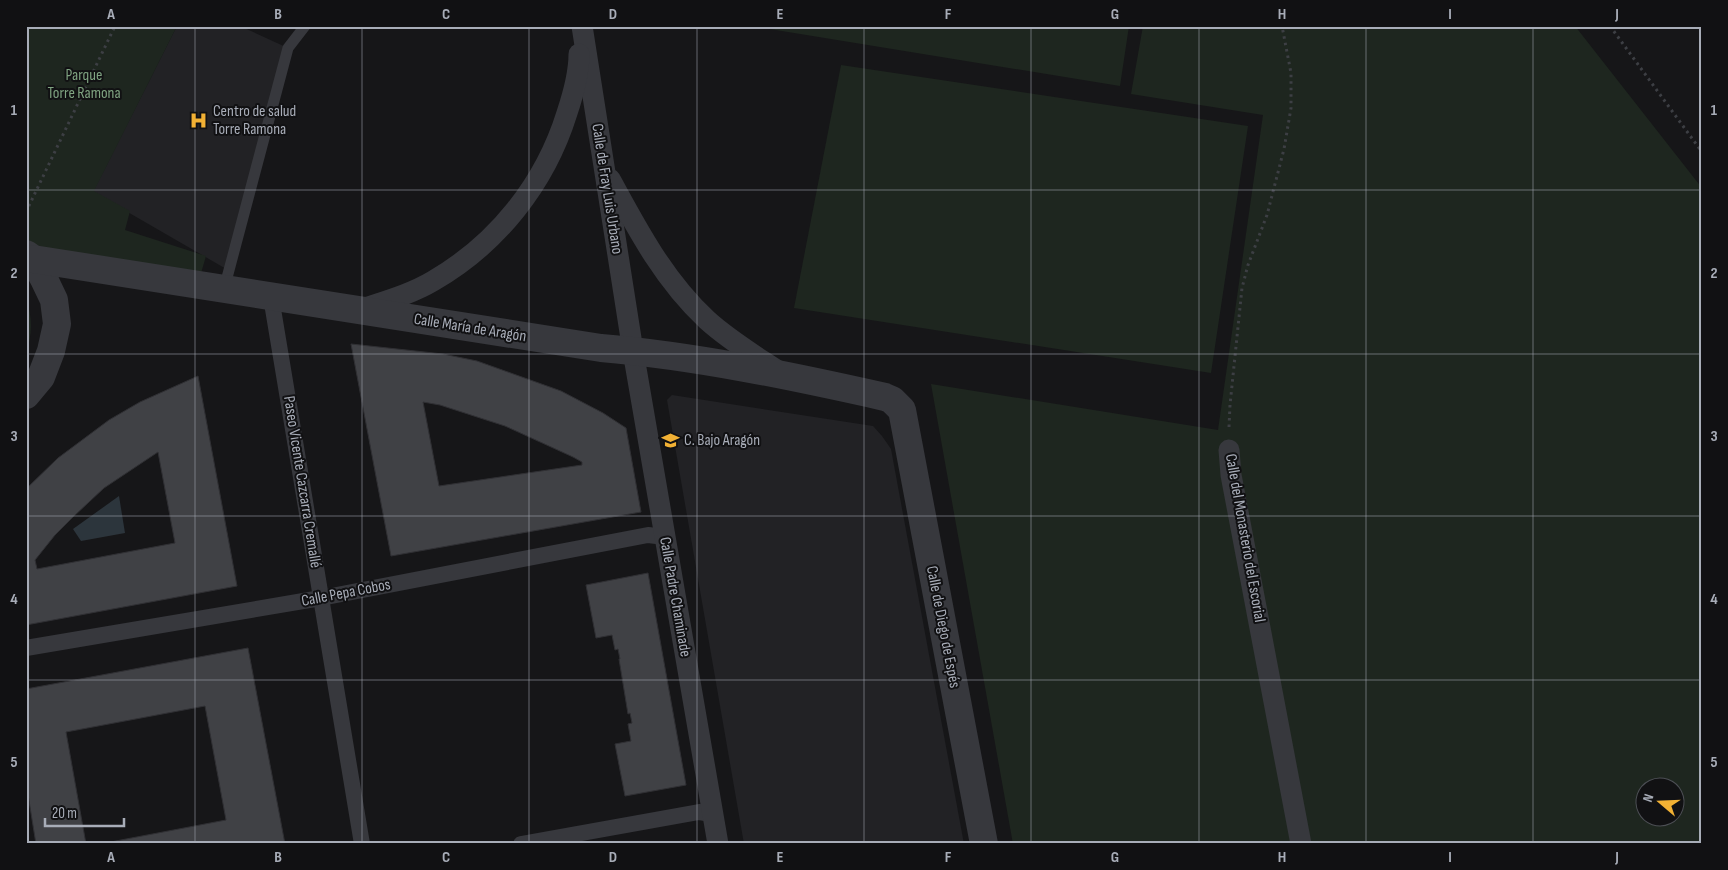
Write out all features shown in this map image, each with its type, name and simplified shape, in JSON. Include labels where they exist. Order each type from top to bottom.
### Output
[{"type":"street","name":"Calle de Fray Luis Urbano","points":[[581,26],[633,351]]},
{"type":"street","name":"Calle de Fray Luis Urbano","points":[[357,310],[396,299],[432,281],[465,259],[495,234],[522,204],[543,170],[561,134],[572,97],[579,59],[581,26]]},
{"type":"street","points":[[603,166],[660,266],[685,296],[707,320],[739,346],[785,375]]},
{"type":"street","name":"Calle María de Aragón","points":[[29,257],[272,297],[785,375],[884,396],[892,400],[902,410]]},
{"type":"street","points":[[26,395],[41,377],[51,351],[57,324],[54,300],[44,279],[29,257]]},
{"type":"street","name":"Paseo Vicente Cazcarra Cremallé","points":[[272,297],[362,844]]},
{"type":"street","name":"Calle Padre Chaminade","points":[[633,351],[718,844]]},
{"type":"street","name":"Calle de Diego de Espés","points":[[902,410],[984,844]]},
{"type":"street","name":"Calle del Monasterio del Escorial","points":[[1229,450],[1231,476],[1301,844]]},
{"type":"street","name":"Calle Pepa Cobos","points":[[26,648],[321,598],[648,535],[665,537]]},
{"type":"street","points":[[521,844],[699,812],[712,814]]},
{"type":"lane","points":[[224,289],[288,48],[305,26]]},
{"type":"path","points":[[26,212],[115,26]]},
{"type":"path","name":"Calle del Monasterio del Escorial","points":[[1229,450],[1230,405],[1242,288],[1248,265],[1267,215],[1284,149],[1291,108],[1291,72],[1282,26]]},
{"type":"path","points":[[1610,26],[1702,152]]},
{"type":"shaded area","name":"Centro de salud Torre Ramona","points":[[177,26],[240,26],[288,48],[228,270],[93,192]]},
{"type":"shaded area","points":[[672,395],[873,426],[891,449],[964,844],[744,844],[667,400]]},
{"type":"shaded area","points":[[119,496],[125,533],[81,541],[73,529]]},
{"type":"green space","name":"Parque Torre Ramona","points":[[26,26],[177,26],[94,191],[130,211],[125,230],[206,256],[199,280],[76,258],[26,242]]},
{"type":"green space","points":[[751,26],[1129,26],[1120,86]]},
{"type":"green space","points":[[1143,26],[1575,26],[1702,188],[1702,844],[1013,844],[931,384],[1218,430],[1263,115],[1131,94]]},
{"type":"green space","points":[[841,65],[1248,126],[1211,373],[794,308]]},
{"type":"green space","points":[[26,297],[31,326],[26,355]]},
{"type":"building","points":[[351,344],[443,354],[477,361],[561,391],[603,413],[626,428],[641,512],[391,556]],"holes":[[[423,402],[440,405],[505,426],[573,457],[582,462],[582,465],[439,486]]]},
{"type":"building","points":[[198,376],[237,586],[26,625],[26,489],[58,458],[109,420],[140,402]],"holes":[[[158,452],[175,543],[37,569],[35,560],[55,535],[104,488]]]},
{"type":"building","points":[[648,573],[686,785],[625,796],[615,744],[631,741],[628,724],[632,723],[630,713],[628,714],[618,649],[615,650],[612,635],[596,638],[586,585]]},
{"type":"building","points":[[248,648],[285,844],[100,844],[226,820],[205,706],[66,732],[86,844],[36,844],[26,782],[26,689]]},
{"type":"place","name":"Centro de salud Torre Ramona","points":[[199,120]]},
{"type":"place","name":"C. Bajo Aragón","points":[[670,440]]}]
